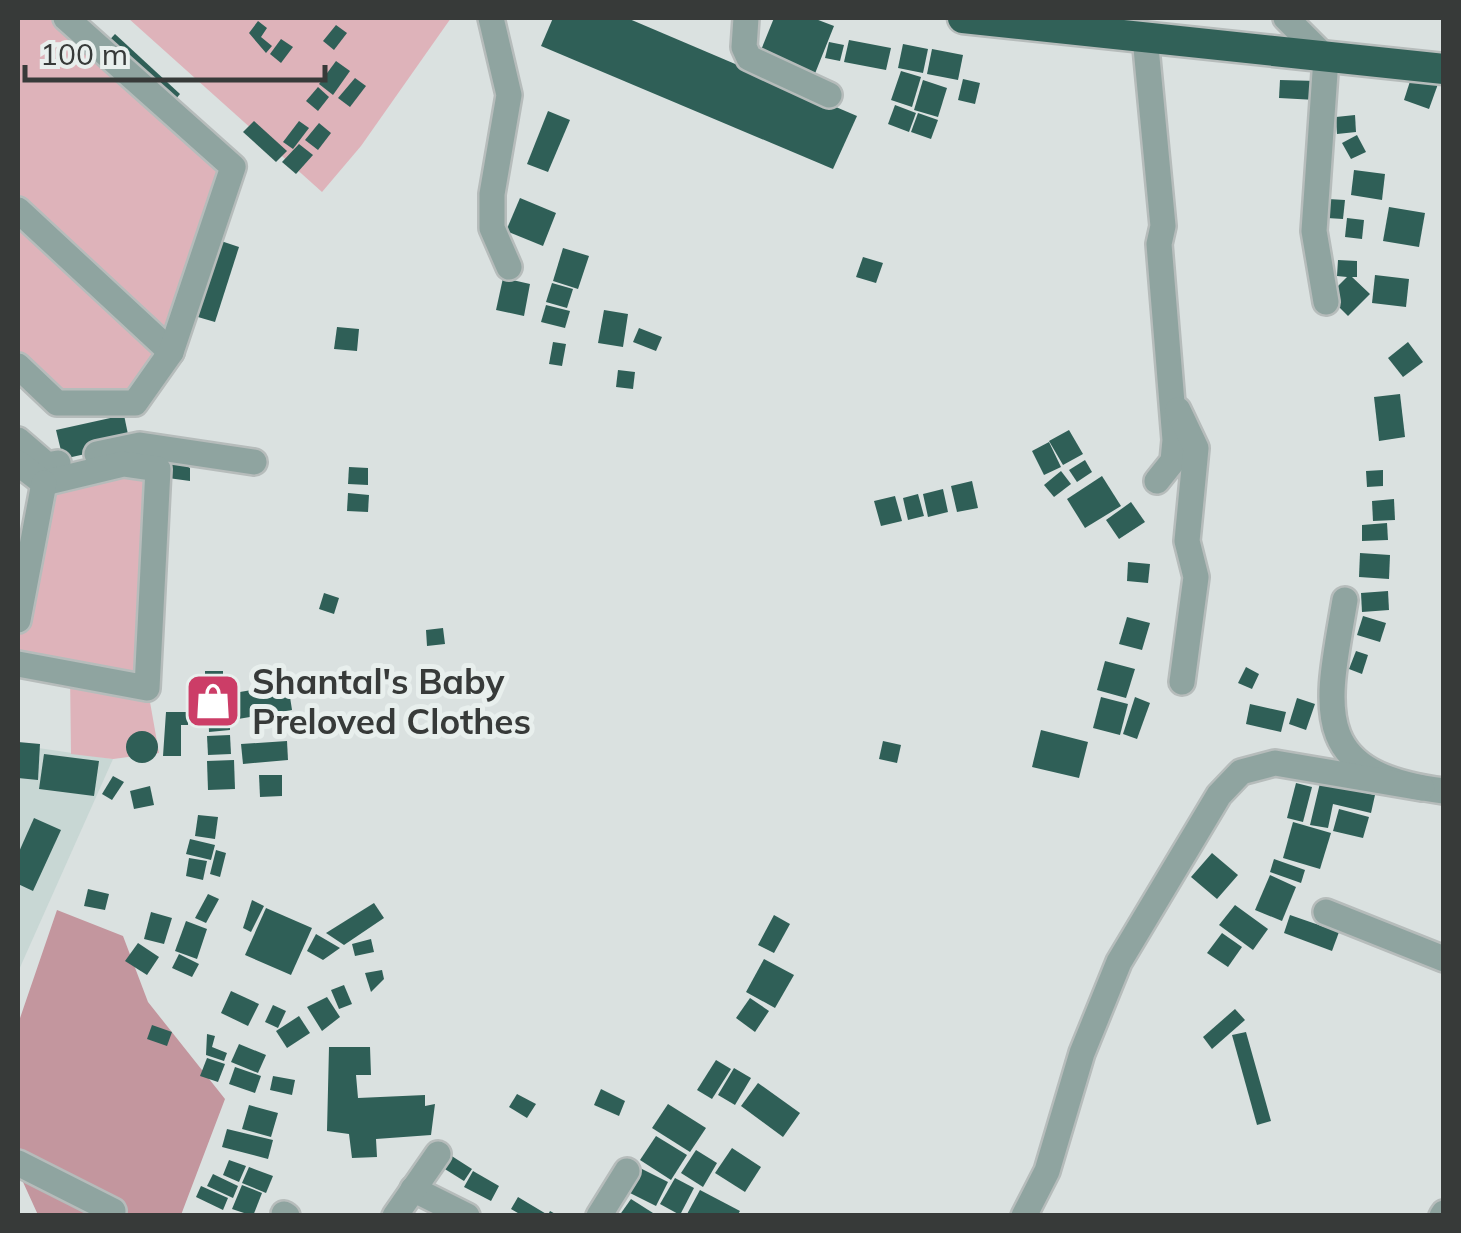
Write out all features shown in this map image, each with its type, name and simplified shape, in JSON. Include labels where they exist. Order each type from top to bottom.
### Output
[{"type":"highway","points":[[963,18],[1444,69]]},
{"type":"street","points":[[18,366],[58,403],[136,403],[171,352],[233,167],[66,18]]},
{"type":"street","points":[[490,18],[509,96],[492,194],[492,228],[509,267]]},
{"type":"street","points":[[746,18],[744,46],[749,58],[829,95]]},
{"type":"street","points":[[1286,18],[1326,58],[1314,231],[1326,302]]},
{"type":"street","points":[[1145,37],[1163,226],[1158,244],[1173,461],[1156,481]]},
{"type":"street","points":[[19,213],[171,352]]},
{"type":"street","points":[[1171,396],[1196,448],[1187,542],[1196,577],[1182,682]]},
{"type":"street","points":[[18,440],[47,465],[140,445],[254,462]]},
{"type":"street","points":[[18,463],[44,483]]},
{"type":"street","points":[[18,664],[147,688],[158,469],[123,464],[44,483]]},
{"type":"street","points":[[18,620],[44,483]]},
{"type":"street","points":[[1346,600],[1328,704],[1334,733],[1351,756],[1380,774],[1433,789]]},
{"type":"street","points":[[1024,1216],[1047,1171],[1082,1053],[1119,962],[1219,796],[1241,772],[1275,763],[1433,789]]},
{"type":"street","points":[[1326,912],[1444,959]]},
{"type":"street","points":[[394,1216],[438,1154]]},
{"type":"street","points":[[18,1163],[105,1211]]},
{"type":"street","points":[[599,1216],[627,1172]]},
{"type":"street","points":[[413,1188],[467,1216]]},
{"type":"shaded area","points":[[18,18],[66,18],[233,167],[135,403],[57,403],[18,366]]},
{"type":"shaded area","points":[[128,18],[451,18],[361,146],[322,192]]},
{"type":"shaded area","points":[[158,469],[147,685],[159,753],[113,759],[71,754],[70,673],[18,662],[18,620],[44,483]]},
{"type":"shaded area","points":[[18,745],[113,759],[18,972]]},
{"type":"shaded area","points":[[57,910],[123,936],[148,1002],[225,1099],[181,1215],[38,1215],[18,1171],[18,1024]]},
{"type":"building","points":[[553,18],[627,18],[857,116],[833,169],[541,46]]},
{"type":"building","points":[[774,18],[813,18],[834,26],[814,76],[759,55]]},
{"type":"building","points":[[258,21],[267,28],[261,37],[272,46],[266,53],[249,33]]},
{"type":"building","points":[[336,25],[347,33],[334,50],[323,41]]},
{"type":"building","points":[[115,34],[180,94],[170,106],[105,45]]},
{"type":"building","points":[[281,39],[293,47],[281,63],[270,54]]},
{"type":"building","points":[[849,40],[891,48],[886,70],[844,62]]},
{"type":"building","points":[[829,42],[844,45],[840,61],[825,58]]},
{"type":"building","points":[[903,44],[928,49],[923,73],[898,68]]},
{"type":"building","points":[[932,49],[963,55],[958,80],[927,74]]},
{"type":"building","points":[[336,61],[350,71],[333,95],[319,84]]},
{"type":"building","points":[[901,71],[921,77],[912,107],[891,100]]},
{"type":"building","points":[[1412,75],[1438,84],[1429,109],[1404,100]]},
{"type":"building","points":[[355,78],[366,86],[350,107],[338,98]]},
{"type":"building","points":[[963,79],[980,83],[975,104],[958,100]]},
{"type":"building","points":[[923,80],[947,88],[938,117],[914,110]]},
{"type":"building","points":[[1280,80],[1317,81],[1316,100],[1279,98]]},
{"type":"building","points":[[318,87],[329,97],[318,111],[306,101]]},
{"type":"building","points":[[895,105],[916,113],[909,132],[888,124]]},
{"type":"building","points":[[548,111],[570,120],[548,172],[527,164]]},
{"type":"building","points":[[918,113],[938,120],[931,139],[911,132]]},
{"type":"building","points":[[1355,115],[1356,132],[1337,134],[1336,117]]},
{"type":"building","points":[[254,121],[287,151],[276,162],[243,132]]},
{"type":"building","points":[[299,121],[309,128],[293,149],[283,142]]},
{"type":"building","points":[[319,123],[331,133],[318,150],[305,140]]},
{"type":"building","points":[[1357,135],[1366,152],[1351,159],[1342,143]]},
{"type":"building","points":[[299,144],[313,155],[296,174],[282,162]]},
{"type":"building","points":[[1354,170],[1385,174],[1382,200],[1351,195]]},
{"type":"building","points":[[520,198],[556,213],[543,246],[506,231]]},
{"type":"building","points":[[1328,199],[1345,200],[1343,219],[1327,218]]},
{"type":"building","points":[[1389,207],[1425,213],[1419,247],[1383,241]]},
{"type":"building","points":[[1347,218],[1364,220],[1362,239],[1345,237]]},
{"type":"building","points":[[215,239],[239,247],[215,322],[191,315]]},
{"type":"building","points":[[563,248],[589,256],[578,289],[553,281]]},
{"type":"building","points":[[863,257],[883,263],[876,283],[856,277]]},
{"type":"building","points":[[1338,260],[1357,261],[1357,277],[1352,277],[1370,294],[1348,316],[1328,296],[1347,277],[1337,276]]},
{"type":"building","points":[[1375,275],[1409,279],[1406,307],[1372,303]]},
{"type":"building","points":[[503,278],[530,284],[524,316],[496,310]]},
{"type":"building","points":[[552,283],[573,289],[567,308],[546,302]]},
{"type":"building","points":[[546,305],[570,311],[565,328],[541,322]]},
{"type":"building","points":[[604,310],[628,314],[623,347],[598,343]]},
{"type":"building","points":[[337,327],[359,329],[357,351],[334,349]]},
{"type":"building","points":[[639,328],[662,337],[656,351],[633,342]]},
{"type":"building","points":[[553,342],[566,344],[562,366],[549,364]]},
{"type":"building","points":[[1408,342],[1423,362],[1403,377],[1388,358]]},
{"type":"building","points":[[618,370],[635,372],[633,389],[616,387]]},
{"type":"building","points":[[1400,394],[1405,437],[1379,441],[1374,397]]},
{"type":"building","points":[[124,415],[130,444],[63,459],[56,430]]},
{"type":"building","points":[[1069,430],[1083,454],[1063,465],[1049,441]]},
{"type":"building","points":[[1049,442],[1061,467],[1044,475],[1032,451]]},
{"type":"building","points":[[1085,460],[1092,472],[1077,482],[1069,470]]},
{"type":"building","points":[[179,461],[190,468],[190,481],[168,478],[168,462]]},
{"type":"building","points":[[349,467],[368,468],[368,485],[348,484]]},
{"type":"building","points":[[1383,470],[1383,486],[1367,487],[1366,471]]},
{"type":"building","points":[[1061,471],[1071,484],[1054,497],[1044,485]]},
{"type":"building","points":[[1102,476],[1121,506],[1085,528],[1067,499]]},
{"type":"building","points":[[972,481],[978,508],[957,512],[951,486]]},
{"type":"building","points":[[943,489],[948,512],[928,517],[923,494]]},
{"type":"building","points":[[348,493],[369,495],[368,512],[347,511]]},
{"type":"building","points":[[918,494],[924,516],[908,520],[903,498]]},
{"type":"building","points":[[895,496],[902,521],[881,526],[874,501]]},
{"type":"building","points":[[1394,499],[1395,520],[1373,521],[1372,501]]},
{"type":"building","points":[[1131,502],[1145,522],[1119,539],[1106,520]]},
{"type":"building","points":[[1387,523],[1388,540],[1362,541],[1362,525]]},
{"type":"building","points":[[1360,553],[1390,555],[1389,579],[1359,577]]},
{"type":"building","points":[[1128,562],[1150,564],[1148,583],[1127,581]]},
{"type":"building","points":[[1388,591],[1389,610],[1362,612],[1361,593]]},
{"type":"building","points":[[324,593],[339,598],[334,614],[319,609]]},
{"type":"building","points":[[1363,616],[1386,623],[1380,642],[1357,635]]},
{"type":"building","points":[[1127,617],[1150,623],[1142,650],[1119,644]]},
{"type":"building","points":[[443,628],[445,644],[427,646],[426,630]]},
{"type":"building","points":[[1356,651],[1368,655],[1362,674],[1349,669]]},
{"type":"building","points":[[1105,661],[1135,669],[1126,698],[1097,690]]},
{"type":"building","points":[[1246,667],[1259,674],[1252,689],[1238,683]]},
{"type":"building","points":[[205,671],[223,671],[223,693],[205,693]]},
{"type":"building","points":[[288,684],[292,710],[238,719],[234,693]]},
{"type":"building","points":[[1101,697],[1128,704],[1120,735],[1093,728]]},
{"type":"building","points":[[1135,697],[1150,703],[1137,739],[1123,734]]},
{"type":"building","points":[[1297,698],[1315,704],[1306,730],[1289,724]]},
{"type":"building","points":[[1250,704],[1286,712],[1281,732],[1246,724]]},
{"type":"building","points":[[229,708],[230,730],[209,732],[208,709]]},
{"type":"building","points":[[166,712],[188,712],[188,725],[181,725],[181,756],[163,756]]},
{"type":"building","points":[[1041,730],[1088,742],[1079,778],[1032,767]]},
{"type":"building","points":[[142,731],[154,735],[158,747],[154,759],[142,763],[130,759],[126,747],[130,735]]},
{"type":"building","points":[[230,735],[231,754],[208,755],[207,736]]},
{"type":"building","points":[[287,741],[288,760],[243,764],[241,744]]},
{"type":"building","points":[[883,741],[901,745],[897,763],[879,759]]},
{"type":"building","points":[[18,742],[40,744],[38,780],[18,778]]},
{"type":"building","points":[[44,754],[99,761],[94,796],[39,789]]},
{"type":"building","points":[[234,760],[235,789],[208,790],[207,761]]},
{"type":"building","points":[[259,775],[282,775],[282,796],[260,797]]},
{"type":"building","points":[[113,776],[124,782],[112,800],[102,794]]},
{"type":"building","points":[[1296,783],[1312,787],[1303,822],[1287,818]]},
{"type":"building","points":[[1320,783],[1375,795],[1371,813],[1333,804],[1328,828],[1310,825]]},
{"type":"building","points":[[150,786],[154,805],[134,809],[130,791]]},
{"type":"building","points":[[1339,809],[1369,817],[1363,838],[1333,831]]},
{"type":"building","points":[[198,815],[218,817],[215,839],[195,836]]},
{"type":"building","points":[[34,818],[61,830],[33,891],[18,884],[18,854]]},
{"type":"building","points":[[1293,822],[1331,833],[1320,869],[1283,858]]},
{"type":"building","points":[[190,839],[215,845],[211,860],[186,854]]},
{"type":"building","points":[[216,850],[226,853],[220,877],[210,874]]},
{"type":"building","points":[[1212,853],[1238,875],[1217,899],[1191,877]]},
{"type":"building","points":[[189,858],[207,861],[203,880],[186,876]]},
{"type":"building","points":[[1274,859],[1305,870],[1301,883],[1270,872]]},
{"type":"building","points":[[1270,875],[1296,887],[1282,921],[1255,910]]},
{"type":"building","points":[[88,889],[109,894],[105,910],[84,906]]},
{"type":"building","points":[[208,894],[219,899],[206,923],[195,918]]},
{"type":"building","points":[[252,900],[264,906],[251,932],[243,928]]},
{"type":"building","points":[[374,903],[384,918],[344,945],[326,933]]},
{"type":"building","points":[[1235,905],[1268,929],[1253,950],[1219,925]]},
{"type":"building","points":[[266,908],[312,928],[291,975],[245,955]]},
{"type":"building","points":[[151,912],[172,918],[164,944],[144,939]]},
{"type":"building","points":[[774,915],[790,924],[774,953],[758,945]]},
{"type":"building","points":[[1290,915],[1339,932],[1332,951],[1284,933]]},
{"type":"building","points":[[186,921],[207,929],[197,959],[175,951]]},
{"type":"building","points":[[1222,933],[1242,947],[1228,967],[1207,953]]},
{"type":"building","points":[[316,934],[340,948],[323,960],[307,951]]},
{"type":"building","points":[[371,939],[374,952],[355,956],[352,944]]},
{"type":"building","points":[[138,943],[159,957],[147,975],[125,961]]},
{"type":"building","points":[[179,954],[199,964],[192,977],[172,968]]},
{"type":"building","points":[[764,959],[794,975],[775,1008],[746,992]]},
{"type":"building","points":[[382,970],[384,979],[371,992],[365,973]]},
{"type":"building","points":[[344,985],[352,1004],[339,1009],[331,990]]},
{"type":"building","points":[[231,991],[259,1004],[248,1026],[221,1013]]},
{"type":"building","points":[[327,997],[340,1017],[322,1031],[307,1007]]},
{"type":"building","points":[[750,998],[769,1011],[755,1032],[736,1018]]},
{"type":"building","points":[[273,1005],[286,1011],[278,1028],[265,1022]]},
{"type":"building","points":[[1235,1009],[1245,1020],[1212,1049],[1203,1037]]},
{"type":"building","points":[[299,1016],[310,1033],[287,1048],[276,1031]]},
{"type":"building","points":[[152,1025],[172,1032],[167,1046],[147,1039]]},
{"type":"building","points":[[1246,1032],[1271,1121],[1257,1125],[1232,1035]]},
{"type":"building","points":[[207,1034],[215,1036],[212,1047],[227,1053],[224,1061],[206,1055]]},
{"type":"building","points":[[239,1044],[266,1055],[258,1073],[231,1062]]},
{"type":"building","points":[[329,1047],[370,1047],[371,1075],[356,1075],[358,1098],[425,1095],[425,1106],[435,1104],[431,1135],[376,1139],[377,1157],[352,1158],[349,1134],[327,1131]]},
{"type":"building","points":[[207,1058],[225,1064],[218,1082],[200,1076]]},
{"type":"building","points":[[716,1060],[731,1069],[712,1099],[697,1090]]},
{"type":"building","points":[[235,1067],[261,1076],[255,1093],[229,1084]]},
{"type":"building","points":[[734,1068],[751,1078],[735,1105],[718,1095]]},
{"type":"building","points":[[273,1076],[295,1080],[292,1095],[270,1090]]},
{"type":"building","points":[[758,1083],[800,1113],[783,1137],[741,1106]]},
{"type":"building","points":[[601,1089],[625,1101],[619,1116],[594,1105]]},
{"type":"building","points":[[517,1094],[536,1104],[527,1118],[509,1107]]},
{"type":"building","points":[[668,1104],[706,1128],[690,1152],[652,1128]]},
{"type":"building","points":[[249,1105],[278,1113],[271,1137],[242,1129]]},
{"type":"building","points":[[227,1129],[273,1140],[268,1159],[222,1147]]},
{"type":"building","points":[[656,1136],[687,1155],[671,1180],[640,1160]]},
{"type":"building","points":[[732,1148],[761,1167],[745,1192],[715,1173]]},
{"type":"building","points":[[696,1150],[717,1163],[703,1187],[681,1173]]},
{"type":"building","points":[[447,1153],[472,1169],[464,1181],[440,1166]]},
{"type":"building","points":[[229,1160],[246,1166],[239,1182],[223,1175]]},
{"type":"building","points":[[636,1166],[668,1182],[656,1206],[624,1190]]},
{"type":"building","points":[[249,1167],[273,1176],[266,1193],[242,1183]]},
{"type":"building","points":[[473,1171],[499,1186],[491,1201],[464,1187]]},
{"type":"building","points":[[213,1174],[238,1186],[233,1198],[207,1186]]},
{"type":"building","points":[[675,1178],[694,1188],[680,1215],[660,1204]]},
{"type":"building","points":[[242,1185],[262,1193],[253,1216],[232,1209]]},
{"type":"building","points":[[201,1186],[228,1198],[223,1210],[196,1197]]},
{"type":"building","points":[[700,1190],[740,1211],[737,1216],[686,1216]]},
{"type":"building","points":[[518,1197],[548,1215],[550,1211],[559,1216],[523,1216],[511,1209]]},
{"type":"building","points":[[631,1199],[653,1213],[652,1216],[619,1216]]},
{"type":"place","name":"Shantal's Baby Preloved Clothes","points":[[213,701]]}]
